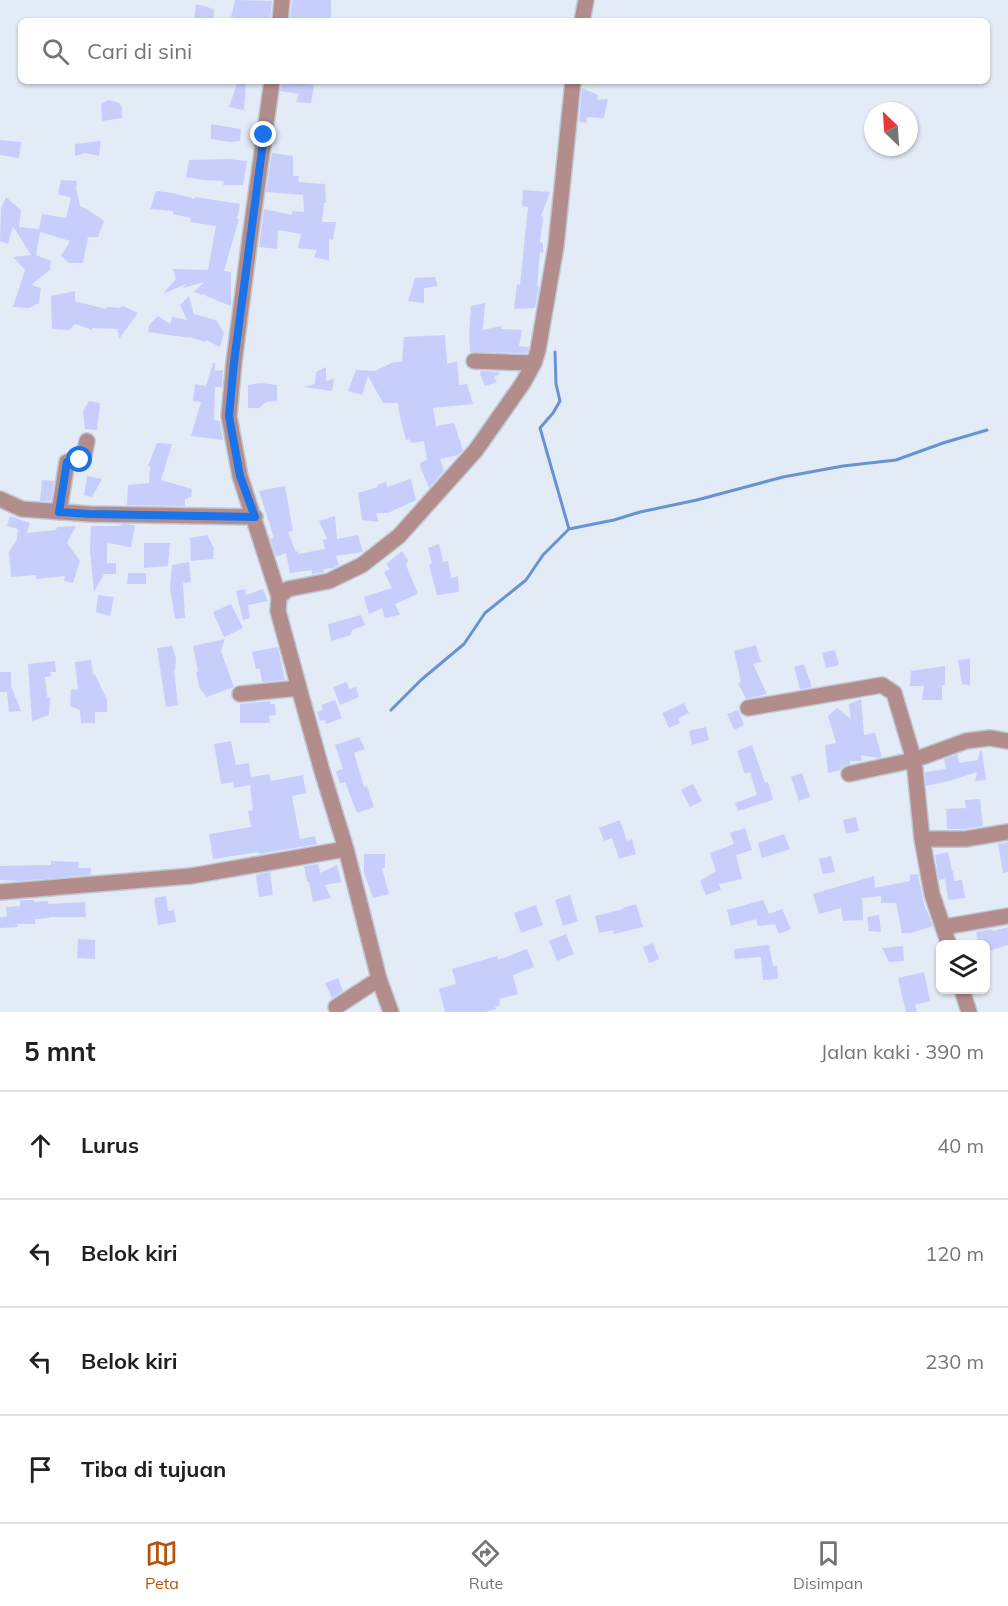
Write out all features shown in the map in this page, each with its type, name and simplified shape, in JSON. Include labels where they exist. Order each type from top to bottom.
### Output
[{"type":"street","points":[[280,18],[282,0]]},
{"type":"street","points":[[582,18],[585,0]]},
{"type":"street","points":[[272,84],[244,283],[229,416],[240,476],[279,597],[278,610],[390,1012]]},
{"type":"street","points":[[279,597],[288,589],[328,581],[362,565],[399,536],[476,450],[523,383],[538,350],[556,246],[573,84]]},
{"type":"street","points":[[474,361],[534,363]]},
{"type":"street","points":[[59,512],[67,462],[82,459],[87,441]]},
{"type":"street","points":[[0,499],[22,509],[59,512],[255,517]]},
{"type":"street","points":[[748,708],[882,685],[894,693],[914,760],[922,839],[932,894],[948,940]]},
{"type":"street","points":[[240,694],[299,688]]},
{"type":"street","points":[[849,774],[914,760],[966,741],[990,738],[1008,741]]},
{"type":"street","points":[[922,839],[965,839],[1008,832]]},
{"type":"street","points":[[0,892],[191,876],[346,849]]},
{"type":"street","points":[[944,927],[1008,916]]},
{"type":"street","points":[[336,1006],[379,979]]},
{"type":"street","points":[[963,994],[969,1012]]},
{"type":"building","points":[[235,0],[272,1],[270,18],[231,17]]},
{"type":"building","points":[[292,0],[331,0],[331,18],[290,18]]},
{"type":"building","points":[[196,4],[214,9],[213,18],[194,18]]},
{"type":"building","points":[[237,84],[246,84],[244,110],[229,107]]},
{"type":"building","points":[[281,84],[314,85],[311,103],[296,102],[299,94],[280,91]]},
{"type":"building","points":[[582,88],[598,95],[597,100],[608,99],[604,118],[587,117],[586,123],[579,122]]},
{"type":"building","points":[[109,100],[119,103],[122,107],[122,118],[102,121],[101,104]]},
{"type":"building","points":[[211,124],[241,129],[240,141],[211,139]]},
{"type":"building","points":[[0,140],[21,142],[19,158],[0,155]]},
{"type":"building","points":[[101,141],[99,156],[85,153],[75,156],[75,144]]},
{"type":"building","points":[[272,153],[293,156],[293,176],[299,176],[298,182],[325,184],[326,203],[324,203],[322,222],[336,222],[333,240],[329,239],[329,261],[314,257],[317,250],[298,248],[301,234],[278,230],[277,249],[259,247],[264,209],[292,215],[292,211],[304,212],[303,195],[266,192]]},
{"type":"building","points":[[189,160],[247,161],[243,185],[223,185],[224,181],[186,177]]},
{"type":"building","points":[[61,180],[77,181],[76,188],[80,206],[104,221],[98,237],[88,237],[83,263],[69,263],[61,256],[70,241],[40,232],[36,255],[51,261],[50,270],[31,285],[41,288],[39,303],[29,308],[13,307],[25,270],[13,257],[31,255],[13,226],[8,244],[0,241],[1,208],[6,197],[21,210],[19,227],[39,229],[42,214],[66,218],[71,198],[58,194]]},
{"type":"building","points":[[523,190],[550,192],[541,216],[543,217],[540,242],[543,244],[543,253],[540,252],[537,286],[539,286],[535,308],[514,309],[517,284],[520,285],[528,207],[522,206]]},
{"type":"building","points":[[156,191],[195,199],[195,197],[240,204],[237,219],[239,219],[224,271],[231,272],[231,306],[194,292],[204,282],[183,288],[186,284],[163,294],[176,279],[173,269],[208,270],[216,226],[190,222],[191,218],[173,214],[173,211],[150,209]]},
{"type":"building","points":[[435,277],[438,286],[424,288],[424,303],[408,301],[415,278]]},
{"type":"building","points":[[75,291],[75,301],[105,309],[123,306],[138,313],[119,339],[118,329],[92,328],[92,330],[75,324],[69,330],[52,329],[51,296]]},
{"type":"building","points":[[189,296],[194,314],[216,320],[224,333],[220,347],[206,340],[205,342],[187,336],[190,338],[148,332],[149,325],[158,316],[170,324],[172,317],[187,320],[180,305]]},
{"type":"building","points":[[485,303],[483,330],[501,326],[501,329],[522,330],[519,346],[529,347],[527,353],[470,352],[471,306]]},
{"type":"building","points":[[445,335],[447,364],[457,361],[459,385],[467,384],[473,404],[433,408],[436,426],[454,423],[463,450],[458,455],[440,459],[444,471],[429,488],[420,466],[420,463],[427,460],[424,441],[411,443],[409,439],[406,440],[398,403],[383,403],[368,376],[362,395],[348,391],[356,370],[375,371],[394,362],[402,362],[404,337]]},
{"type":"building","points":[[213,363],[215,363],[215,371],[223,370],[222,387],[215,387],[214,420],[220,421],[223,440],[191,436],[201,402],[193,401],[195,384],[206,386]]},
{"type":"building","points":[[326,367],[326,381],[334,379],[332,391],[304,387],[315,384],[316,372]]},
{"type":"building","points":[[481,371],[499,372],[494,377],[497,382],[485,386]]},
{"type":"building","points":[[261,383],[277,385],[277,401],[266,402],[259,408],[248,408],[248,385]]},
{"type":"building","points":[[89,401],[100,403],[97,430],[85,429],[83,411]]},
{"type":"building","points":[[157,443],[172,444],[161,480],[192,489],[191,497],[185,499],[185,506],[127,505],[128,485],[149,483],[150,466],[148,466]]},
{"type":"building","points":[[87,476],[102,479],[92,497],[84,495]]},
{"type":"building","points":[[411,479],[416,500],[388,513],[376,513],[379,522],[362,520],[358,493],[386,482],[387,487]]},
{"type":"building","points":[[42,480],[54,481],[51,501],[40,501]]},
{"type":"building","points":[[285,486],[293,531],[288,532],[298,554],[325,549],[323,540],[327,539],[319,521],[335,516],[337,539],[358,535],[363,552],[336,556],[339,565],[324,569],[324,572],[312,574],[312,570],[290,573],[286,553],[276,557],[270,539],[274,538],[259,491]]},
{"type":"building","points":[[10,516],[30,523],[27,533],[76,526],[67,543],[80,561],[73,583],[64,581],[65,576],[36,579],[36,575],[11,577],[9,552],[17,539],[18,529],[7,526]]},
{"type":"building","points":[[135,525],[131,547],[107,543],[107,563],[116,563],[116,574],[104,574],[94,592],[90,551],[91,526]]},
{"type":"building","points":[[207,535],[214,548],[213,559],[191,561],[190,538]]},
{"type":"building","points":[[144,543],[170,543],[168,566],[144,568]]},
{"type":"building","points":[[439,544],[443,562],[448,561],[451,578],[458,576],[459,592],[437,595],[429,565],[432,563],[428,548]]},
{"type":"building","points":[[402,551],[408,560],[406,565],[418,594],[395,604],[400,615],[385,618],[382,608],[369,614],[364,597],[392,588],[384,572],[390,569],[386,564]]},
{"type":"building","points":[[189,562],[191,582],[183,583],[185,618],[175,619],[170,588],[172,565]]},
{"type":"building","points":[[128,573],[146,573],[146,584],[127,584]]},
{"type":"building","points":[[245,589],[246,595],[263,589],[268,601],[248,605],[250,618],[243,620],[236,591]]},
{"type":"building","points":[[98,595],[114,597],[110,616],[96,612]]},
{"type":"building","points":[[231,604],[243,628],[224,637],[213,612]]},
{"type":"building","points":[[361,615],[365,625],[352,630],[351,635],[331,641],[328,624]]},
{"type":"building","points":[[225,639],[221,651],[234,687],[207,697],[200,689],[193,646]]},
{"type":"building","points":[[756,645],[761,662],[753,664],[767,694],[746,699],[738,683],[741,682],[734,651]]},
{"type":"building","points":[[172,646],[176,658],[174,670],[178,705],[166,707],[157,648]]},
{"type":"building","points":[[278,647],[285,680],[262,682],[260,669],[256,669],[252,652]]},
{"type":"building","points":[[835,650],[839,665],[826,668],[822,653]]},
{"type":"building","points":[[970,659],[970,685],[962,684],[958,660]]},
{"type":"building","points":[[91,660],[93,674],[107,700],[107,712],[95,712],[95,723],[81,723],[80,710],[70,706],[71,689],[78,690],[75,662]]},
{"type":"building","points":[[55,661],[56,672],[50,672],[51,676],[45,677],[47,697],[50,698],[49,715],[32,721],[28,664]]},
{"type":"building","points":[[804,664],[812,687],[800,689],[794,667]]},
{"type":"building","points":[[945,666],[942,700],[922,700],[924,686],[910,686],[911,671]]},
{"type":"building","points":[[0,672],[11,672],[11,686],[21,711],[9,712],[7,692],[0,692]]},
{"type":"building","points":[[347,682],[349,689],[356,687],[359,697],[340,705],[333,687]]},
{"type":"building","points":[[861,699],[864,735],[875,733],[882,757],[861,755],[862,761],[850,761],[850,764],[843,766],[840,770],[828,773],[825,745],[836,743],[828,716],[837,708],[851,719],[849,704]]},
{"type":"building","points":[[335,700],[342,718],[326,724],[325,720],[320,721],[317,712],[323,710],[321,705]]},
{"type":"building","points":[[270,701],[270,704],[275,704],[276,715],[269,716],[270,723],[240,723],[240,704]]},
{"type":"building","points":[[684,703],[689,713],[678,718],[680,723],[669,728],[662,713]]},
{"type":"building","points":[[738,710],[744,725],[734,730],[727,714]]},
{"type":"building","points":[[706,727],[709,740],[692,745],[689,731]]},
{"type":"building","points":[[359,737],[365,749],[354,753],[364,787],[367,786],[374,807],[357,813],[345,782],[340,784],[336,771],[343,769],[335,745]]},
{"type":"building","points":[[231,741],[236,765],[249,763],[251,777],[269,774],[271,781],[303,775],[306,793],[292,796],[300,839],[315,836],[317,844],[213,859],[209,834],[251,827],[248,811],[253,810],[250,785],[234,788],[233,782],[221,784],[214,744]]},
{"type":"building","points":[[752,745],[773,800],[738,811],[735,803],[757,795],[750,772],[745,774],[737,751]]},
{"type":"building","points":[[980,751],[982,751],[986,780],[975,781],[977,772],[926,786],[925,772],[946,769],[944,759],[958,754],[959,763],[978,760]]},
{"type":"building","points":[[802,773],[810,797],[799,801],[791,777]]},
{"type":"building","points":[[693,784],[702,801],[690,807],[681,790]]},
{"type":"building","points":[[980,799],[983,826],[947,829],[946,809],[966,808],[965,800]]},
{"type":"building","points":[[856,817],[859,831],[846,834],[843,820]]},
{"type":"building","points":[[620,820],[627,841],[632,839],[636,854],[619,859],[612,838],[604,841],[599,828]]},
{"type":"building","points":[[745,828],[752,850],[736,855],[742,879],[719,884],[721,890],[706,895],[700,881],[716,871],[710,853],[734,844],[730,833]]},
{"type":"building","points":[[784,834],[790,849],[762,858],[758,843]]},
{"type":"building","points":[[1008,842],[1008,872],[1003,873],[998,844]]},
{"type":"building","points":[[948,852],[954,881],[962,880],[965,898],[948,900],[945,879],[939,880],[935,855]]},
{"type":"building","points":[[364,854],[385,854],[385,868],[382,868],[389,894],[373,898],[364,873]]},
{"type":"building","points":[[831,856],[835,872],[823,874],[819,859]]},
{"type":"building","points":[[51,861],[79,862],[78,868],[91,868],[90,875],[20,881],[0,880],[0,866],[51,865]]},
{"type":"building","points":[[318,864],[320,873],[337,865],[341,882],[325,885],[331,898],[313,902],[304,866]]},
{"type":"building","points":[[270,872],[273,895],[259,897],[256,875]]},
{"type":"building","points":[[918,874],[924,904],[933,926],[911,933],[902,933],[896,903],[881,903],[881,896],[862,898],[863,920],[843,921],[841,908],[819,914],[813,894],[874,876],[875,888],[910,881],[910,875]]},
{"type":"building","points":[[570,895],[578,921],[563,926],[555,900]]},
{"type":"building","points":[[166,896],[168,911],[174,910],[176,922],[158,925],[154,898]]},
{"type":"building","points":[[20,900],[48,901],[48,904],[85,902],[86,917],[49,917],[35,919],[35,924],[17,924],[18,927],[0,928],[0,917],[7,917],[6,907],[20,906]]},
{"type":"building","points":[[763,900],[769,914],[782,909],[791,929],[779,934],[775,924],[758,926],[756,919],[731,926],[727,910]]},
{"type":"building","points":[[636,904],[643,927],[614,934],[613,930],[599,933],[595,916]]},
{"type":"building","points":[[536,905],[543,925],[521,933],[514,913]]},
{"type":"building","points":[[879,915],[881,932],[869,931],[867,917]]},
{"type":"building","points":[[1008,927],[1008,945],[990,951],[990,940],[978,940],[976,932],[992,929],[993,931]]},
{"type":"building","points":[[566,934],[574,954],[557,961],[549,941]]},
{"type":"building","points":[[78,939],[95,940],[95,959],[77,958]]},
{"type":"building","points":[[653,943],[659,959],[649,963],[643,947]]},
{"type":"building","points":[[769,945],[773,966],[777,966],[778,979],[763,980],[761,957],[735,959],[734,949]]},
{"type":"building","points":[[903,946],[904,961],[889,962],[882,948]]},
{"type":"building","points":[[527,949],[534,967],[513,975],[518,994],[499,999],[500,1005],[495,1007],[496,1009],[485,1012],[445,1012],[439,989],[456,984],[452,969],[497,956],[498,960]]},
{"type":"building","points":[[924,972],[930,1001],[915,1005],[917,1012],[906,1012],[898,978]]},
{"type":"building","points":[[338,978],[343,991],[332,998],[325,983]]},
{"type":"waterway","points":[[555,352],[556,384],[560,401],[540,428],[569,529]]},
{"type":"waterway","points":[[391,710],[421,680],[464,644],[485,613],[526,580],[543,555],[569,529],[697,500],[783,477],[843,466],[896,460],[987,430]]},
{"type":"route","points":[[80,460],[67,462],[59,512],[255,517],[240,476],[229,416],[264,135]]}]
